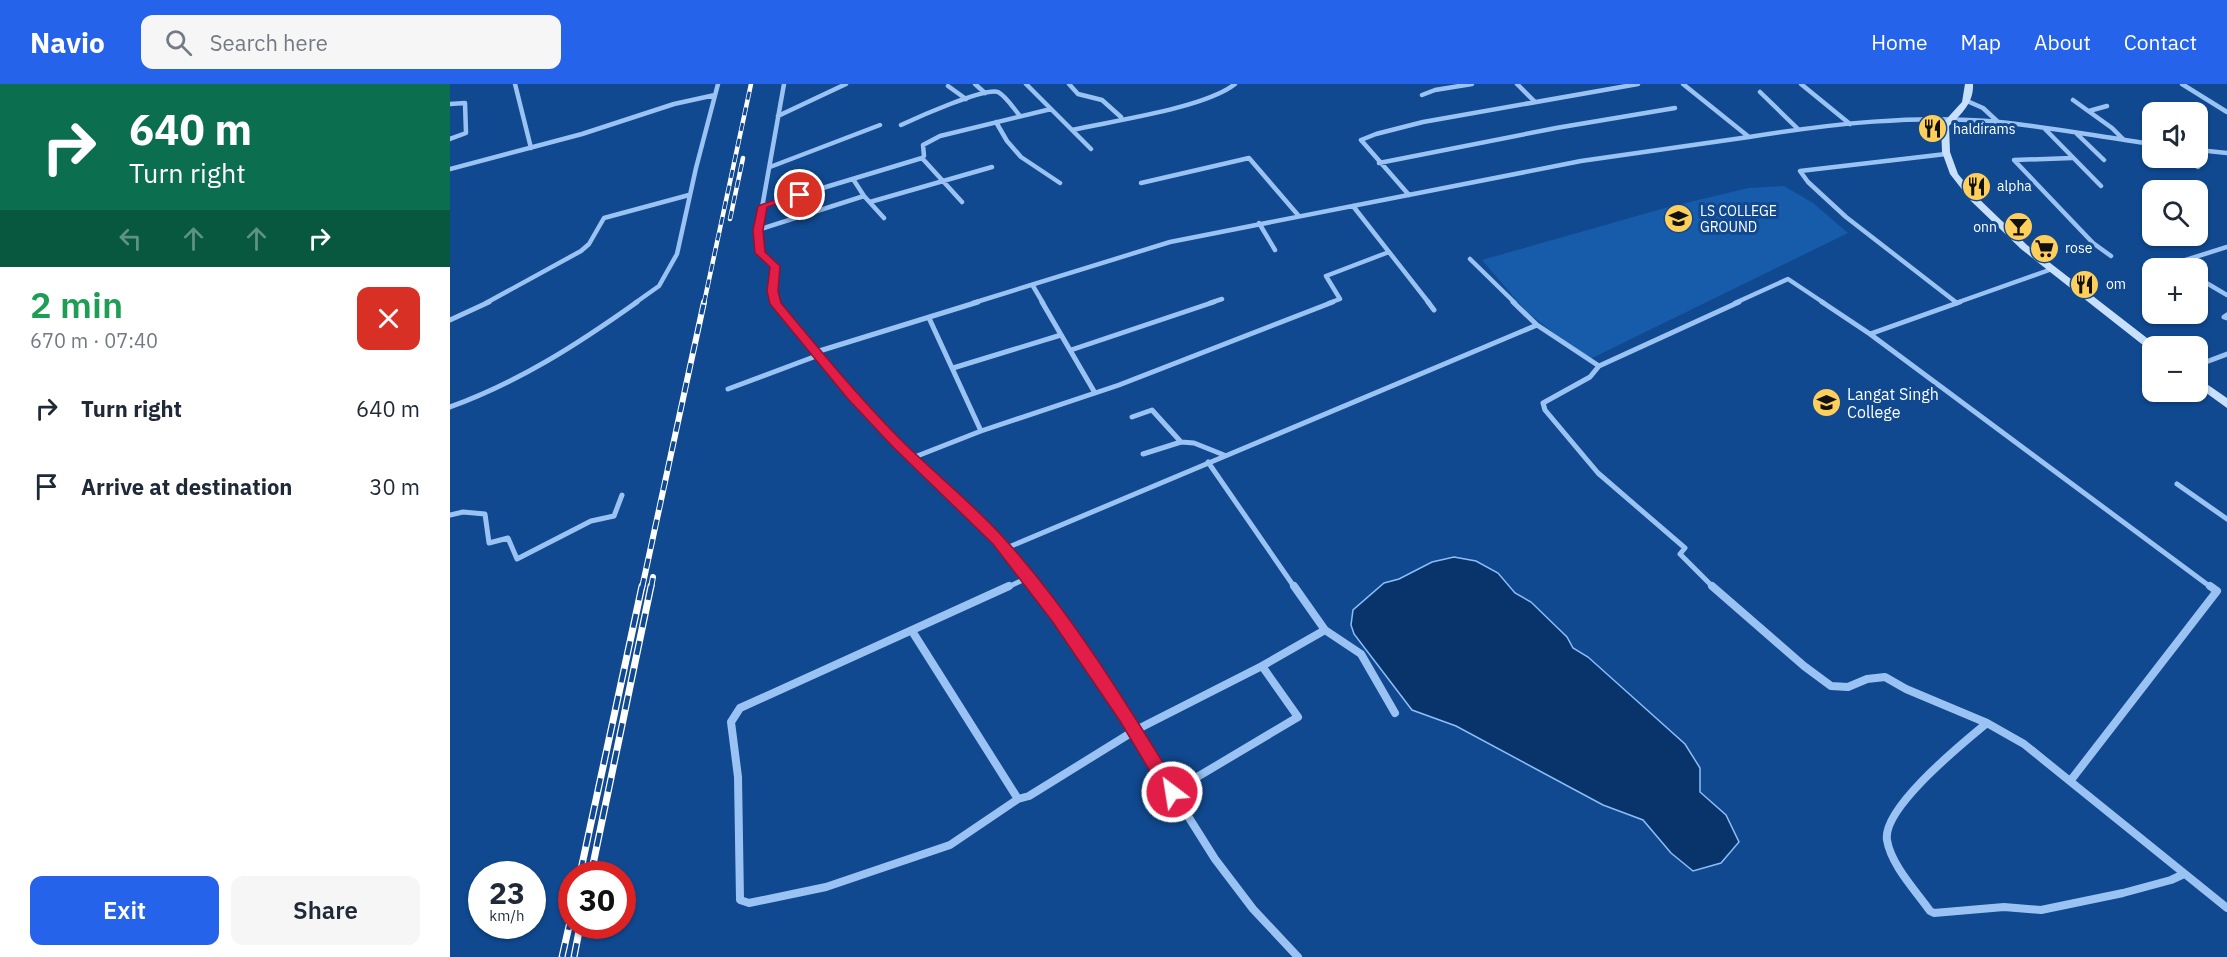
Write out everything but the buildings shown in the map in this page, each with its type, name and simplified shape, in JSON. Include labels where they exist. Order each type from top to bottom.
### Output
[{"type":"main road","points":[[1969,84],[1970,94],[1967,101],[1945,125],[1946,154],[1954,174],[1974,200],[2024,247],[2142,339]]},
{"type":"main road","points":[[2208,390],[2227,404]]},
{"type":"street","points":[[514,84],[531,148]]},
{"type":"street","points":[[450,407],[484,397],[554,361],[659,286],[672,270],[680,251],[689,195],[718,84]]},
{"type":"street","points":[[784,84],[758,230],[760,253],[775,266],[773,291],[776,304],[852,396],[1004,549],[1057,616],[1134,730],[1215,859],[1247,901],[1297,957]]},
{"type":"street","points":[[778,116],[846,84]]},
{"type":"street","points":[[975,84],[986,93]]},
{"type":"street","points":[[1026,84],[1091,149]]},
{"type":"street","points":[[1069,84],[1078,94],[1090,94],[1100,98],[1121,117]]},
{"type":"street","points":[[1072,130],[1121,117],[1196,102],[1225,92],[1234,84]]},
{"type":"street","points":[[1422,95],[1435,90],[1472,84]]},
{"type":"street","points":[[1517,84],[1535,102]]},
{"type":"street","points":[[1409,195],[1361,140],[1368,135],[1411,127],[1424,122],[1638,84]]},
{"type":"street","points":[[1683,84],[1749,136]]},
{"type":"street","points":[[1801,84],[1850,124]]},
{"type":"street","points":[[2182,84],[2227,112]]},
{"type":"street","points":[[948,86],[966,99]]},
{"type":"street","points":[[902,125],[966,99],[993,91],[1000,93],[1020,116]]},
{"type":"street","points":[[1760,92],[1798,129]]},
{"type":"street","points":[[450,170],[582,134],[674,104],[715,95]]},
{"type":"street","points":[[2073,100],[2112,128],[2124,140]]},
{"type":"street","points":[[1967,101],[1983,108],[1998,122]]},
{"type":"street","points":[[450,104],[465,103],[466,134],[450,139]]},
{"type":"street","points":[[2089,111],[2107,106]]},
{"type":"street","points":[[1379,163],[1556,128],[1675,108]]},
{"type":"street","points":[[922,158],[924,156],[922,145],[933,139],[1051,109]]},
{"type":"street","points":[[728,389],[817,354],[1170,242],[1581,161],[1798,129],[1850,124],[1952,120],[1998,122],[2142,143]]},
{"type":"street","points":[[996,122],[1006,140],[1022,158],[1048,172],[1060,183]]},
{"type":"street","points":[[770,167],[880,125]]},
{"type":"street","points":[[2045,129],[2102,186]]},
{"type":"street","points":[[2077,133],[2104,160]]},
{"type":"street","points":[[2208,151],[2227,153]]},
{"type":"street","points":[[1946,154],[1800,171],[1800,174],[1831,204],[1957,303]]},
{"type":"street","points":[[763,206],[922,158]]},
{"type":"street","points":[[922,158],[941,182],[962,202]]},
{"type":"street","points":[[1141,183],[1249,158],[1298,215]]},
{"type":"street","points":[[2072,158],[2014,160],[2093,243],[2111,256]]},
{"type":"street","points":[[870,202],[993,167]]},
{"type":"street","points":[[853,179],[864,196],[884,218]]},
{"type":"street","points":[[450,320],[509,291],[581,250],[589,243],[604,218],[689,195]]},
{"type":"street","points":[[758,230],[864,196]]},
{"type":"street","points":[[1353,207],[1434,310]]},
{"type":"street","points":[[1259,223],[1275,250]]},
{"type":"street","points":[[2192,258],[2227,247]]},
{"type":"street","points":[[912,458],[981,431],[1095,393],[1340,299],[1326,276],[1389,252]]},
{"type":"street","points":[[1470,259],[1537,326],[1599,366]]},
{"type":"street","points":[[1870,334],[2052,269]]},
{"type":"street","points":[[2071,780],[2217,591],[1870,334],[1788,279],[1599,366],[1590,377],[1543,403],[1545,410],[1598,473],[1685,548],[1680,554],[1705,580],[1804,666],[1832,686],[1848,687],[1867,679],[1885,676],[1906,689],[1987,723],[2024,744],[2227,908]]},
{"type":"street","points":[[2208,284],[2227,295]]},
{"type":"street","points":[[1033,286],[1095,393]]},
{"type":"street","points":[[1071,350],[1222,299]]},
{"type":"street","points":[[929,318],[981,431]]},
{"type":"street","points":[[1004,549],[1537,326]]},
{"type":"street","points":[[953,368],[1061,335]]},
{"type":"street","points":[[2208,361],[2227,354]]},
{"type":"street","points":[[1132,417],[1152,410],[1181,442]]},
{"type":"street","points":[[1143,454],[1181,442],[1194,443],[1225,456]]},
{"type":"street","points":[[1209,462],[1325,630],[1361,654],[1395,713]]},
{"type":"street","points":[[2177,484],[2227,519]]},
{"type":"street","points":[[450,515],[463,512],[485,514],[489,543],[508,538],[517,559],[591,520],[614,516],[622,495]]},
{"type":"street","points":[[1027,578],[740,708],[731,722],[738,777],[740,900],[749,903],[826,886],[950,845],[1018,800],[1134,730],[1262,666],[1325,630]]},
{"type":"street","points":[[912,632],[1018,800]]},
{"type":"street","points":[[1172,792],[1298,717],[1262,666]]},
{"type":"street","points":[[1987,723],[1941,763],[1895,812],[1886,830],[1887,839],[1898,861],[1930,910],[1934,913],[2004,907],[2041,910],[2133,891],[2184,874]]},
{"type":"street","points":[[1289,957],[1297,957]]},
{"type":"shaded area","points":[[1784,186],[1813,203],[1848,233],[1588,360],[1526,311],[1482,260],[1665,208],[1748,188]]},
{"type":"shaded area","points":[[1454,557],[1476,561],[1498,573],[1515,593],[1531,602],[1567,637],[1573,648],[1588,657],[1685,744],[1700,768],[1700,792],[1726,815],[1739,842],[1721,863],[1693,871],[1671,853],[1643,820],[1603,805],[1456,726],[1412,710],[1354,634],[1351,625],[1353,610],[1384,583],[1399,579],[1432,562]]},
{"type":"railway","points":[[704,303],[751,84]]},
{"type":"railway","points":[[730,219],[743,158]]},
{"type":"railway","points":[[642,588],[704,302]]},
{"type":"railway","points":[[651,588],[653,577]]},
{"type":"railway","points":[[583,861],[642,586]]},
{"type":"railway","points":[[594,861],[651,586]]},
{"type":"railway","points":[[562,957],[566,939]]},
{"type":"railway","points":[[574,957],[577,939]]},
{"type":"place","name":"haldirams","points":[[1932,129]]},
{"type":"place","name":"alpha","points":[[1976,186]]},
{"type":"place","name":"LS COLLEGE GROUND","points":[[1679,219]]},
{"type":"place","name":"onn","points":[[2018,227]]},
{"type":"place","name":"rose","points":[[2044,248]]},
{"type":"place","name":"om","points":[[2085,284]]},
{"type":"place","name":"Langat Singh College","points":[[1826,403]]},
{"type":"route","points":[[800,195],[763,206],[758,230],[760,253],[775,266],[773,291],[776,304],[852,396],[998,541],[1057,616],[1125,716],[1172,792]]}]
